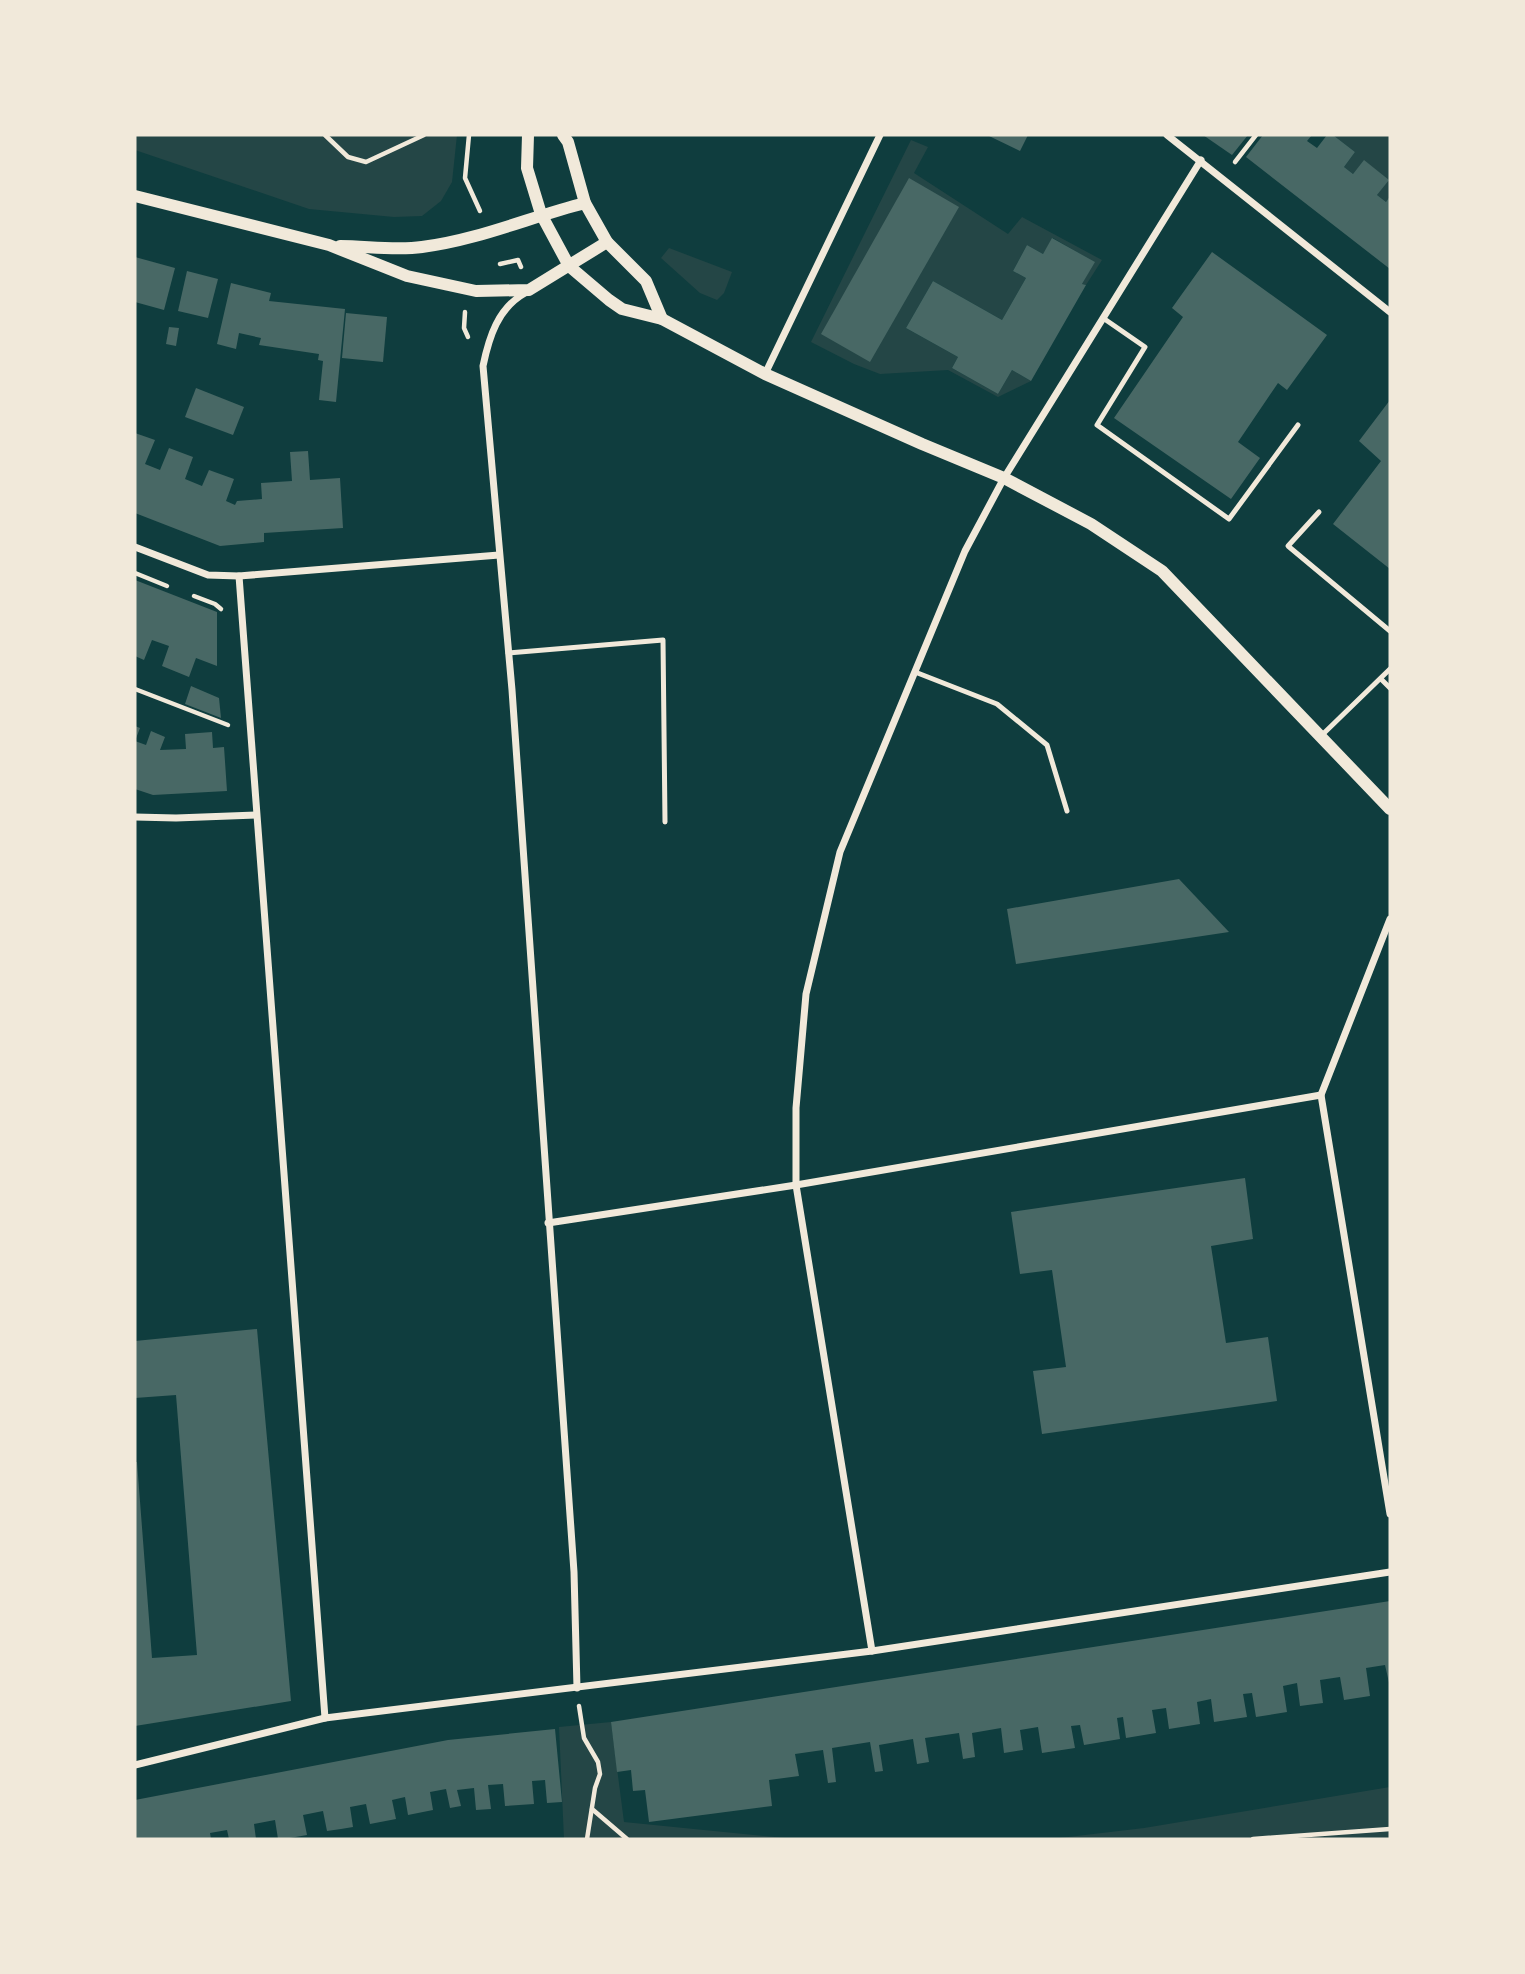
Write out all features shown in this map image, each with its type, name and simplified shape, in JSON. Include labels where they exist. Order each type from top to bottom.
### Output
[{"type":"street","points":[[528,135],[527,168],[541,214],[569,266],[622,309],[662,319],[765,374],[1004,478],[1091,524],[1162,571],[1390,809]]},
{"type":"street","points":[[563,135],[568,142],[585,203],[607,242],[646,281],[662,319]]},
{"type":"street","points":[[765,374],[880,135]]},
{"type":"street","points":[[1167,135],[1390,312]]},
{"type":"street","points":[[872,1651],[796,1185],[796,1108],[809,981],[840,852],[965,551],[1004,478],[1201,160]]},
{"type":"street","points":[[135,196],[329,245],[418,278],[476,291],[529,290]]},
{"type":"street","points":[[329,245],[420,248],[488,234],[541,214],[585,203]]},
{"type":"street","points":[[577,1688],[574,1572],[508,653],[482,366],[499,317],[511,301],[607,242]]},
{"type":"street","points":[[135,547],[208,575],[239,576],[499,555]]},
{"type":"street","points":[[239,576],[325,1718]]},
{"type":"street","points":[[135,817],[256,815]]},
{"type":"street","points":[[1390,919],[1321,1095],[1390,1514]]},
{"type":"street","points":[[548,1223],[796,1185],[1321,1095]]},
{"type":"street","points":[[135,1765],[325,1718],[872,1651],[1390,1572]]},
{"type":"lane","points":[[1103,318],[1145,347],[1097,425],[1229,519],[1298,425]]},
{"type":"lane","points":[[1319,512],[1288,545],[1390,631]]},
{"type":"lane","points":[[508,653],[663,640],[665,822]]},
{"type":"lane","points":[[1322,736],[1390,669]]},
{"type":"lane","points":[[915,672],[997,704],[1047,746],[1067,811]]},
{"type":"lane","points":[[1381,679],[1390,688]]},
{"type":"path","points":[[325,135],[348,157],[366,162],[424,135]]},
{"type":"path","points":[[469,135],[465,177],[488,234]]},
{"type":"path","points":[[1222,178],[1256,135]]},
{"type":"path","points":[[135,573],[169,586]]},
{"type":"path","points":[[192,595],[220,607],[222,615]]},
{"type":"path","points":[[135,689],[229,725]]},
{"type":"path","points":[[228,711],[229,737]]},
{"type":"path","points":[[577,1688],[584,1738],[598,1762],[600,1774],[587,1839]]},
{"type":"path","points":[[592,1809],[627,1839]]},
{"type":"path","points":[[1253,1839],[1390,1829]]},
{"type":"shaded area","points":[[135,135],[457,135],[452,182],[441,201],[422,216],[394,217],[309,209],[135,150]]},
{"type":"shaded area","points":[[1333,135],[1390,135],[1390,196],[1386,202],[1377,195],[1388,180],[1364,161],[1353,174],[1344,167],[1355,152]]},
{"type":"shaded area","points":[[911,140],[928,147],[914,173],[1008,234],[1022,217],[1102,260],[1086,285],[1082,284],[1094,262],[1053,238],[1043,254],[1027,245],[1013,271],[1026,278],[1002,320],[933,281],[906,328],[958,357],[952,368],[998,394],[1012,370],[1031,381],[998,397],[948,370],[880,374],[811,342]]},
{"type":"shaded area","points":[[669,248],[732,272],[724,293],[717,300],[700,293],[661,258]]},
{"type":"shaded area","points":[[611,1722],[624,1822],[795,1839],[564,1839],[559,1727]]},
{"type":"shaded area","points":[[1390,1787],[1390,1839],[1051,1839],[1144,1828]]},
{"type":"building","points":[[987,135],[1028,135],[1020,151]]},
{"type":"building","points":[[1203,135],[1248,135],[1232,155]]},
{"type":"building","points":[[1263,135],[1312,135],[1307,141],[1317,148],[1327,135],[1333,135],[1355,152],[1344,167],[1353,174],[1364,160],[1389,180],[1377,195],[1386,202],[1390,196],[1390,269],[1246,157]]},
{"type":"building","points":[[909,178],[959,207],[870,362],[821,334]]},
{"type":"building","points":[[1052,238],[1095,262],[1082,284],[1086,285],[1031,381],[1012,370],[998,394],[952,368],[958,357],[906,328],[933,281],[1002,320],[1026,278],[1013,271],[1027,245],[1043,254]]},
{"type":"building","points":[[1212,252],[1327,335],[1287,390],[1278,383],[1238,442],[1260,458],[1231,499],[1114,418],[1183,317],[1172,308]]},
{"type":"building","points":[[135,257],[175,268],[164,310],[135,302]]},
{"type":"building","points":[[187,271],[218,279],[208,318],[178,311]]},
{"type":"building","points":[[231,283],[271,293],[269,301],[345,309],[336,402],[319,400],[323,361],[318,360],[319,354],[259,345],[261,338],[239,333],[236,349],[217,344]]},
{"type":"building","points":[[346,313],[387,317],[383,362],[342,358]]},
{"type":"building","points":[[169,327],[179,328],[176,346],[166,344]]},
{"type":"building","points":[[196,388],[244,407],[233,435],[185,417]]},
{"type":"building","points":[[1390,400],[1390,569],[1333,524],[1381,461],[1359,441]]},
{"type":"building","points":[[135,433],[155,440],[145,464],[160,470],[169,448],[193,457],[185,479],[202,486],[209,470],[234,479],[226,501],[235,505],[237,501],[262,499],[261,483],[292,481],[290,452],[308,451],[310,480],[340,478],[343,528],[264,533],[264,542],[220,546],[135,513]]},
{"type":"building","points":[[135,580],[217,612],[217,666],[196,658],[189,677],[162,666],[169,646],[152,640],[144,660],[135,656]]},
{"type":"building","points":[[191,686],[219,698],[221,718],[185,704]]},
{"type":"building","points":[[135,726],[140,728],[135,741]]},
{"type":"building","points":[[151,731],[165,737],[160,750],[186,749],[185,734],[212,732],[213,748],[224,747],[227,791],[153,795],[135,789],[135,741],[146,745]]},
{"type":"building","points":[[1179,879],[1229,932],[1016,964],[1007,909]]},
{"type":"building","points":[[1245,1178],[1253,1239],[1211,1246],[1226,1343],[1268,1337],[1277,1401],[1042,1434],[1033,1371],[1066,1367],[1052,1270],[1020,1274],[1011,1212]]},
{"type":"building","points":[[257,1329],[291,1701],[135,1726],[135,1462],[152,1658],[197,1655],[176,1395],[135,1398],[135,1341]]},
{"type":"building","points":[[1390,1601],[1390,1687],[1385,1665],[1366,1668],[1370,1696],[1344,1700],[1340,1677],[1320,1680],[1323,1703],[1300,1706],[1297,1683],[1283,1686],[1287,1712],[1256,1717],[1252,1693],[1243,1694],[1247,1717],[1214,1722],[1211,1699],[1197,1702],[1200,1724],[1169,1729],[1166,1708],[1152,1710],[1156,1733],[1126,1738],[1123,1717],[1117,1718],[1120,1739],[1084,1745],[1080,1725],[1071,1726],[1075,1748],[1042,1753],[1038,1727],[1020,1730],[1023,1750],[1004,1753],[1001,1728],[972,1733],[975,1757],[963,1759],[959,1733],[925,1738],[929,1762],[917,1764],[913,1739],[879,1745],[883,1771],[875,1772],[870,1742],[832,1748],[836,1782],[828,1783],[823,1750],[795,1754],[799,1776],[769,1780],[772,1806],[649,1822],[645,1790],[633,1791],[631,1770],[617,1772],[611,1722]]},
{"type":"building","points":[[555,1729],[562,1802],[547,1803],[545,1780],[532,1781],[534,1804],[505,1806],[503,1784],[488,1785],[491,1809],[476,1810],[474,1788],[457,1790],[461,1806],[450,1808],[446,1789],[430,1792],[433,1810],[408,1815],[405,1797],[392,1800],[396,1819],[370,1824],[366,1804],[350,1807],[353,1827],[327,1831],[323,1811],[303,1815],[307,1835],[284,1839],[278,1839],[275,1820],[254,1824],[256,1839],[229,1839],[227,1830],[210,1833],[211,1839],[135,1839],[135,1800],[448,1740]]}]
